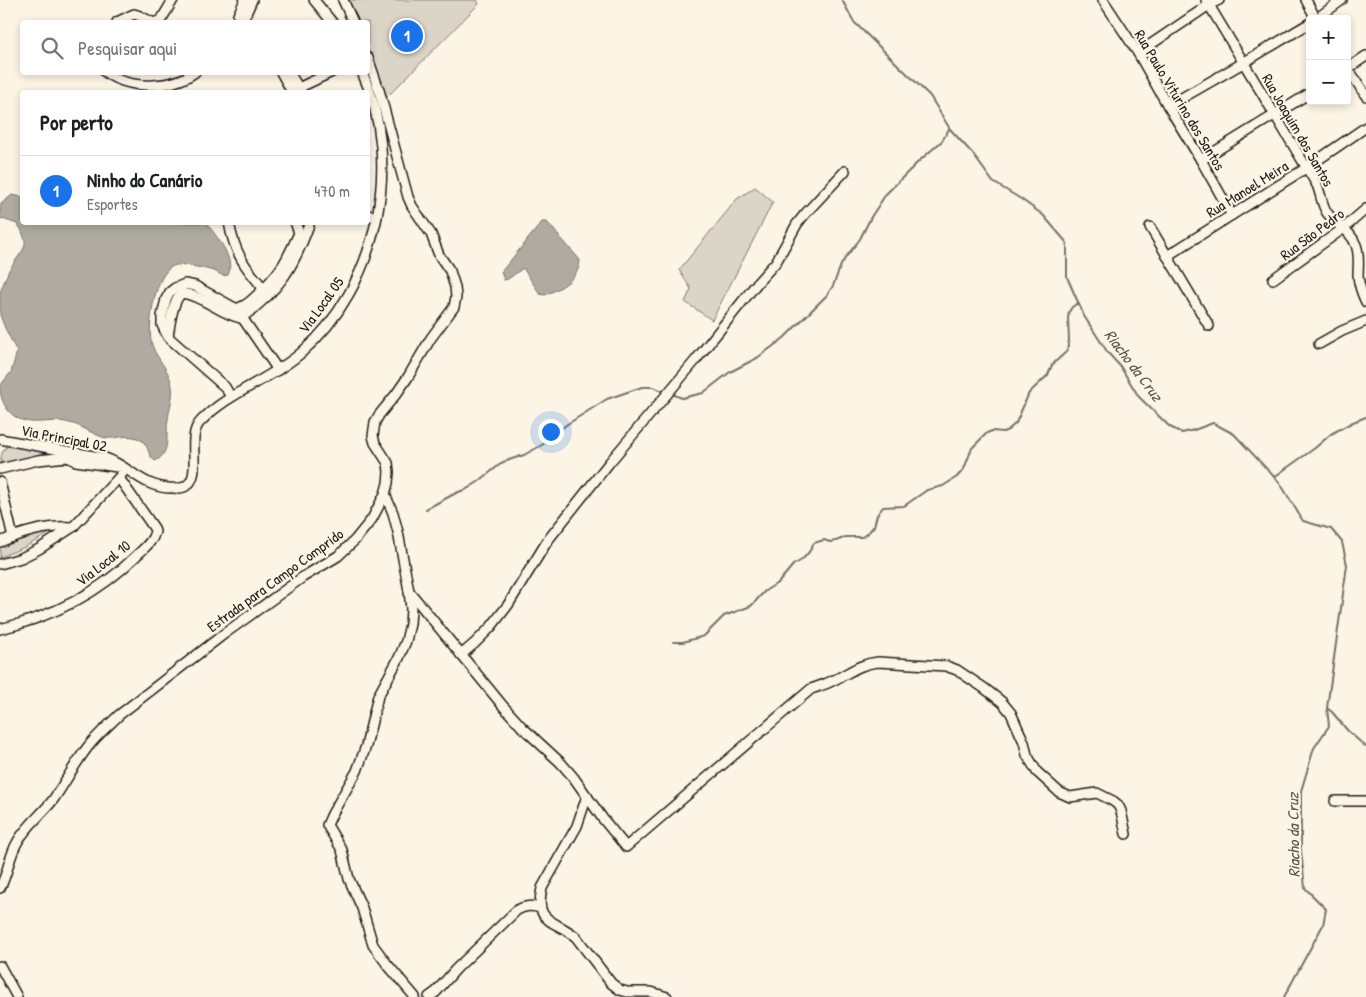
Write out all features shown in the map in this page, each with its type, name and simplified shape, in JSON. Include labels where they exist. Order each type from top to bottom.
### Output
[{"type":"street","points":[[161,20],[173,0]]},
{"type":"street","points":[[238,20],[238,15],[245,0]]},
{"type":"street","points":[[244,20],[252,0]]},
{"type":"street","points":[[314,0],[330,20]]},
{"type":"street","points":[[343,0],[351,20]]},
{"type":"street","points":[[1138,53],[1207,3],[1219,0]]},
{"type":"street","points":[[1306,0],[1314,15]]},
{"type":"street","points":[[1321,15],[1342,0]]},
{"type":"street","name":"Rua Paulo Viturino dos Santos","points":[[1105,1],[1138,53],[1232,215]]},
{"type":"street","name":"Rua Joaquim dos Santos","points":[[1207,3],[1276,115],[1321,194],[1325,210],[1351,236],[1362,253],[1358,279],[1366,302]]},
{"type":"street","points":[[121,20],[137,14],[148,20]]},
{"type":"street","points":[[1168,106],[1306,25]]},
{"type":"street","points":[[1351,66],[1366,56]]},
{"type":"street","name":"Estrada para Campo Comprido","points":[[0,888],[11,854],[18,840],[51,802],[87,748],[104,729],[119,715],[224,634],[303,576],[338,556],[355,540],[372,519],[385,494],[388,483],[388,463],[375,443],[373,436],[375,422],[378,415],[408,377],[431,338],[454,307],[456,297],[450,271],[439,255],[431,234],[408,197],[370,64]]},
{"type":"street","points":[[1351,73],[1366,96]]},
{"type":"street","points":[[108,75],[112,78],[130,83],[156,85],[166,84],[190,75]]},
{"type":"street","points":[[283,75],[295,90]]},
{"type":"street","points":[[290,75],[296,90]]},
{"type":"street","points":[[298,90],[326,75]]},
{"type":"street","name":"Via Local 05","points":[[363,75],[369,90]]},
{"type":"street","name":"Via Local 05","points":[[231,397],[278,370],[302,352],[315,339],[336,313],[348,294],[367,255],[374,234],[381,195],[382,158],[374,106],[370,93]]},
{"type":"street","points":[[1201,160],[1306,96]]},
{"type":"street","name":"Rua Manoel Meira","points":[[1167,256],[1366,128]]},
{"type":"street","points":[[460,655],[491,627],[508,604],[548,540],[609,463],[776,262],[797,224],[805,214],[844,172]]},
{"type":"street","name":"Rua São Pedro","points":[[1273,280],[1344,228],[1366,208]]},
{"type":"street","points":[[370,215],[377,217]]},
{"type":"street","points":[[230,225],[232,239],[238,253],[248,270],[266,291]]},
{"type":"street","points":[[297,225],[302,234]]},
{"type":"street","points":[[241,318],[254,308],[308,225]]},
{"type":"street","points":[[1150,227],[1209,326]]},
{"type":"street","points":[[231,397],[226,387],[168,336],[173,308],[178,296],[185,289],[195,286],[236,308],[278,370]]},
{"type":"street","points":[[185,289],[229,314],[241,318]]},
{"type":"street","points":[[236,308],[266,291]]},
{"type":"street","points":[[1319,344],[1342,331],[1366,322]]},
{"type":"street","name":"Via Principal 02","points":[[0,441],[105,458],[141,480],[164,487],[184,488],[188,485],[193,474],[193,437],[196,426],[231,397]]},
{"type":"street","points":[[0,469],[38,460],[67,457],[76,461],[123,468],[119,478],[73,527],[39,549],[21,558],[0,564]]},
{"type":"street","points":[[0,476],[18,470],[76,461]]},
{"type":"street","name":"Via Local 10","points":[[0,629],[31,621],[61,609],[87,594],[130,562],[150,542],[155,532],[154,528],[119,478]]},
{"type":"street","points":[[0,482],[13,537]]},
{"type":"street","points":[[385,494],[398,532],[409,591],[410,624],[400,658],[378,696],[366,746],[357,771],[327,825],[342,850],[349,879],[362,908],[373,945],[415,997]]},
{"type":"street","points":[[0,542],[28,531],[64,526],[73,527]]},
{"type":"street","points":[[409,591],[503,706],[522,727],[561,763],[626,847],[812,689],[857,667],[878,662],[946,666],[957,670],[984,688],[1002,702],[1010,713],[1024,742],[1027,755],[1037,772],[1059,792],[1070,797],[1098,793],[1113,801],[1121,811],[1126,834]]},
{"type":"street","points":[[587,796],[577,826],[542,888],[540,899],[542,914],[576,937],[611,982],[620,990],[627,992],[651,992],[667,997]]},
{"type":"street","points":[[1335,801],[1366,802]]},
{"type":"street","points":[[429,997],[517,910],[525,906],[540,908]]},
{"type":"street","points":[[0,966],[17,997]]},
{"type":"shaded area","points":[[346,0],[477,0],[479,4],[387,97],[370,54],[370,20],[355,20]]},
{"type":"shaded area","points":[[755,187],[773,202],[712,320],[685,302],[691,289],[679,270],[737,199]]},
{"type":"shaded area","points":[[12,195],[20,197],[20,225],[208,225],[224,248],[229,262],[230,269],[228,275],[193,266],[176,265],[167,271],[157,288],[152,311],[151,341],[171,380],[172,390],[167,425],[167,443],[164,453],[160,458],[155,461],[144,443],[137,438],[129,436],[106,438],[75,424],[56,421],[25,421],[8,411],[2,400],[0,386],[11,372],[17,352],[0,315],[0,292],[9,270],[23,250],[25,240],[17,224],[0,218],[1,204]]},
{"type":"shaded area","points":[[542,222],[547,222],[580,260],[579,267],[573,278],[563,286],[545,295],[540,294],[523,268],[504,280],[501,272]]},
{"type":"shaded area","points":[[10,445],[50,453],[4,464],[1,462],[1,457],[4,450]]},
{"type":"shaded area","points":[[55,530],[25,547],[0,557],[0,545],[12,539]]},
{"type":"waterway","name":"Riacho da Cruz","points":[[842,0],[854,22],[930,96],[950,129],[972,153],[993,182],[1043,215],[1067,243],[1067,277],[1084,316],[1108,353],[1120,366],[1139,397],[1170,427],[1182,433],[1213,423],[1234,434],[1280,483],[1303,521],[1331,529],[1342,542],[1347,565],[1327,708],[1329,726],[1314,748],[1301,791],[1301,850],[1305,888],[1326,909],[1323,925],[1284,997]]},
{"type":"waterway","points":[[672,394],[682,398],[703,393],[730,372],[757,358],[784,338],[827,295],[833,286],[841,265],[860,239],[886,194],[942,141],[949,129]]},
{"type":"waterway","points":[[673,642],[683,642],[704,636],[724,616],[751,606],[765,591],[779,582],[793,565],[802,560],[814,543],[824,540],[836,541],[846,537],[862,537],[874,526],[877,515],[883,507],[904,506],[927,490],[943,486],[957,477],[964,469],[972,448],[987,433],[992,431],[1003,432],[1016,423],[1029,393],[1048,375],[1052,365],[1067,351],[1069,312],[1078,303]]},
{"type":"waterway","points":[[426,509],[467,489],[503,462],[524,455],[542,445],[566,425],[607,399],[642,387],[653,387],[665,392]]},
{"type":"waterway","points":[[1274,477],[1315,448],[1331,434],[1366,417]]},
{"type":"waterway","points":[[1327,708],[1366,747]]},
{"type":"place","name":"Ninho do Canário","points":[[407,36]]}]
